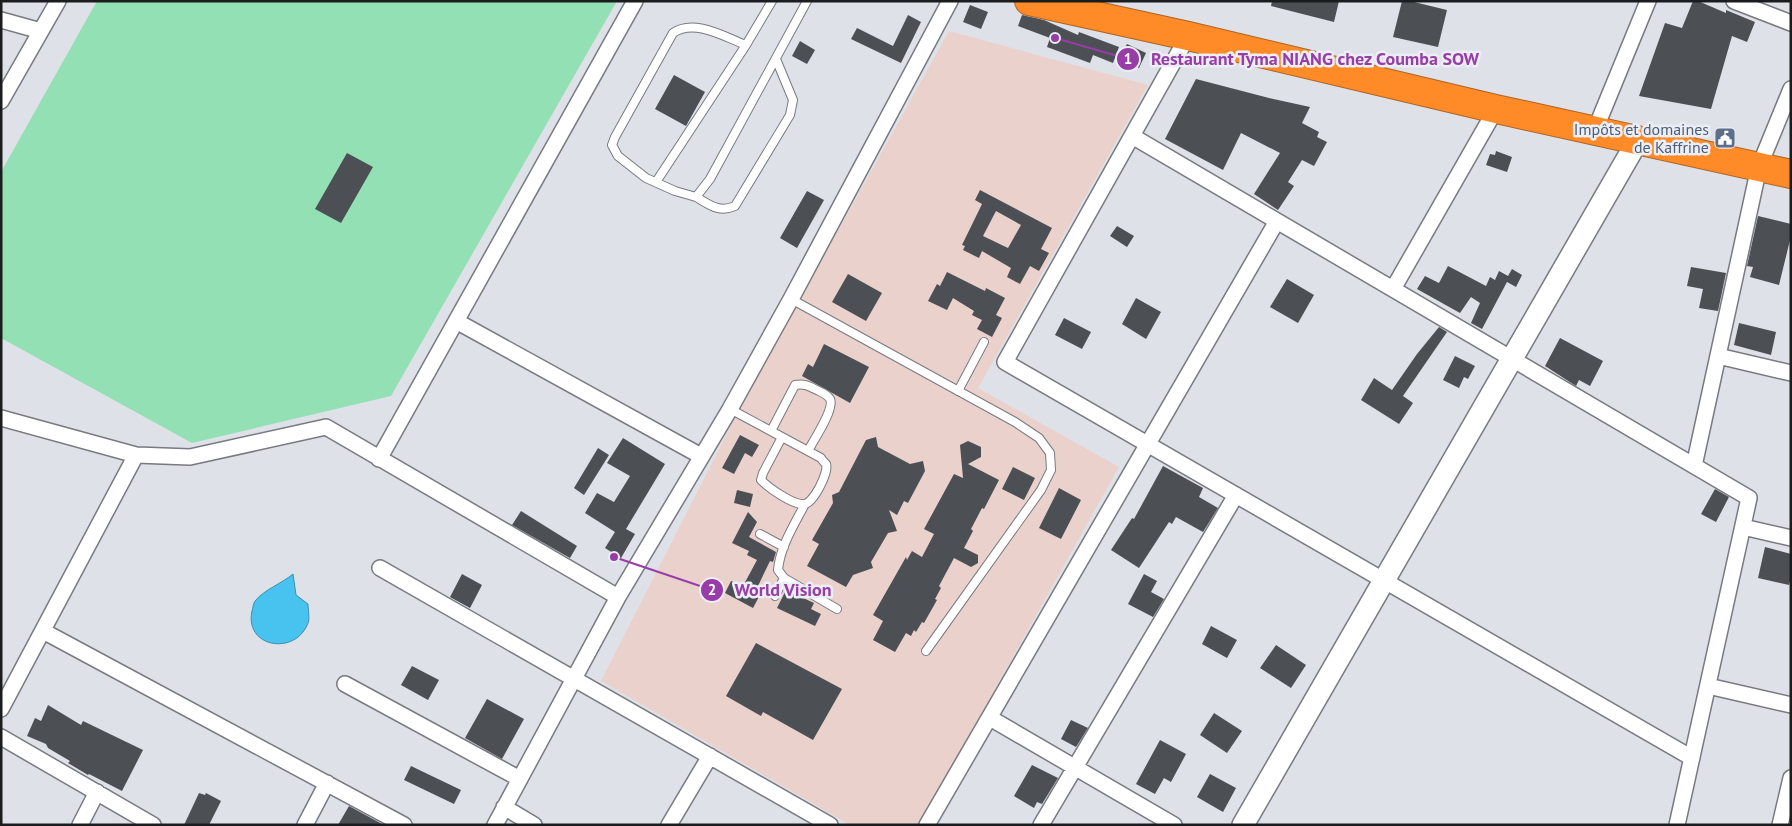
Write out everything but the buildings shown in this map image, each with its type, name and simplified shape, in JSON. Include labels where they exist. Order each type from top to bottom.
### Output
[{"type":"highway","points":[[1029,1],[1188,36],[1496,109],[1791,174]]},
{"type":"street","points":[[1,101],[58,1]]},
{"type":"street","points":[[379,459],[635,1]]},
{"type":"street","points":[[495,825],[618,597],[730,409],[950,1]]},
{"type":"street","points":[[1595,130],[1648,1]]},
{"type":"street","points":[[1734,1],[1791,23]]},
{"type":"street","points":[[1,20],[41,31]]},
{"type":"street","points":[[1188,36],[1006,362],[1692,758]]},
{"type":"street","points":[[1694,466],[1759,167],[1791,89]]},
{"type":"street","points":[[1393,289],[1496,109]]},
{"type":"street","points":[[1132,136],[1749,498],[1677,825]]},
{"type":"street","points":[[1243,825],[1638,140]]},
{"type":"street","points":[[927,825],[1277,221]]},
{"type":"street","points":[[456,321],[701,456]]},
{"type":"street","points":[[1718,356],[1791,373]]},
{"type":"street","points":[[1,418],[136,454],[190,457],[326,428],[618,597]]},
{"type":"street","points":[[1,709],[136,454]]},
{"type":"street","points":[[1041,825],[1236,495]]},
{"type":"street","points":[[1743,527],[1791,538]]},
{"type":"street","points":[[380,568],[830,825]]},
{"type":"street","points":[[43,631],[404,825]]},
{"type":"street","points":[[346,684],[520,779]]},
{"type":"street","points":[[1708,686],[1791,705]]},
{"type":"street","points":[[990,718],[1174,825]]},
{"type":"street","points":[[1,737],[153,825]]},
{"type":"street","points":[[669,825],[710,756]]},
{"type":"street","points":[[1780,825],[1791,778]]},
{"type":"street","points":[[305,825],[328,783]]},
{"type":"street","points":[[80,825],[97,792]]},
{"type":"street","points":[[504,807],[534,825]]},
{"type":"lane","points":[[656,182],[746,45],[772,1]]},
{"type":"lane","points":[[696,197],[710,178],[807,1]]},
{"type":"lane","points":[[746,45],[697,27],[680,28],[673,33],[615,137],[612,145],[618,156],[646,178],[675,191],[696,197],[714,208],[727,210],[735,206],[790,115],[793,100],[776,59]]},
{"type":"lane","points":[[791,298],[1015,422],[1040,438],[1050,452],[1051,470],[1041,490],[926,651]]},
{"type":"lane","points":[[958,390],[984,342]]},
{"type":"lane","points":[[771,431],[795,385],[801,383],[827,396],[830,400],[831,408],[808,451]]},
{"type":"lane","points":[[730,409],[771,431],[821,458],[826,464],[826,473],[812,500],[804,504],[794,502],[768,488],[761,480],[782,437]]},
{"type":"lane","points":[[804,504],[784,547],[778,570],[784,578],[837,609]]},
{"type":"lane","points":[[760,534],[784,547]]},
{"type":"lane","points":[[775,596],[784,578]]},
{"type":"shaded area","points":[[949,31],[1148,85],[978,388],[1119,467],[919,825],[850,825],[601,681],[742,404]]},
{"type":"green space","points":[[97,1],[617,1],[391,396],[192,443],[1,338],[1,172]]},
{"type":"water","points":[[293,574],[296,595],[308,604],[308,623],[302,633],[293,640],[283,643],[272,643],[263,640],[256,633],[252,623],[254,602],[263,593]]},
{"type":"place","name":"Restaurant Tyma NIANG chez Coumba SOW","points":[[1055,38]]},
{"type":"place","name":"Impôts et domaines de Kaffrine","points":[[1725,138]]},
{"type":"place","name":"World Vision","points":[[614,557]]}]
